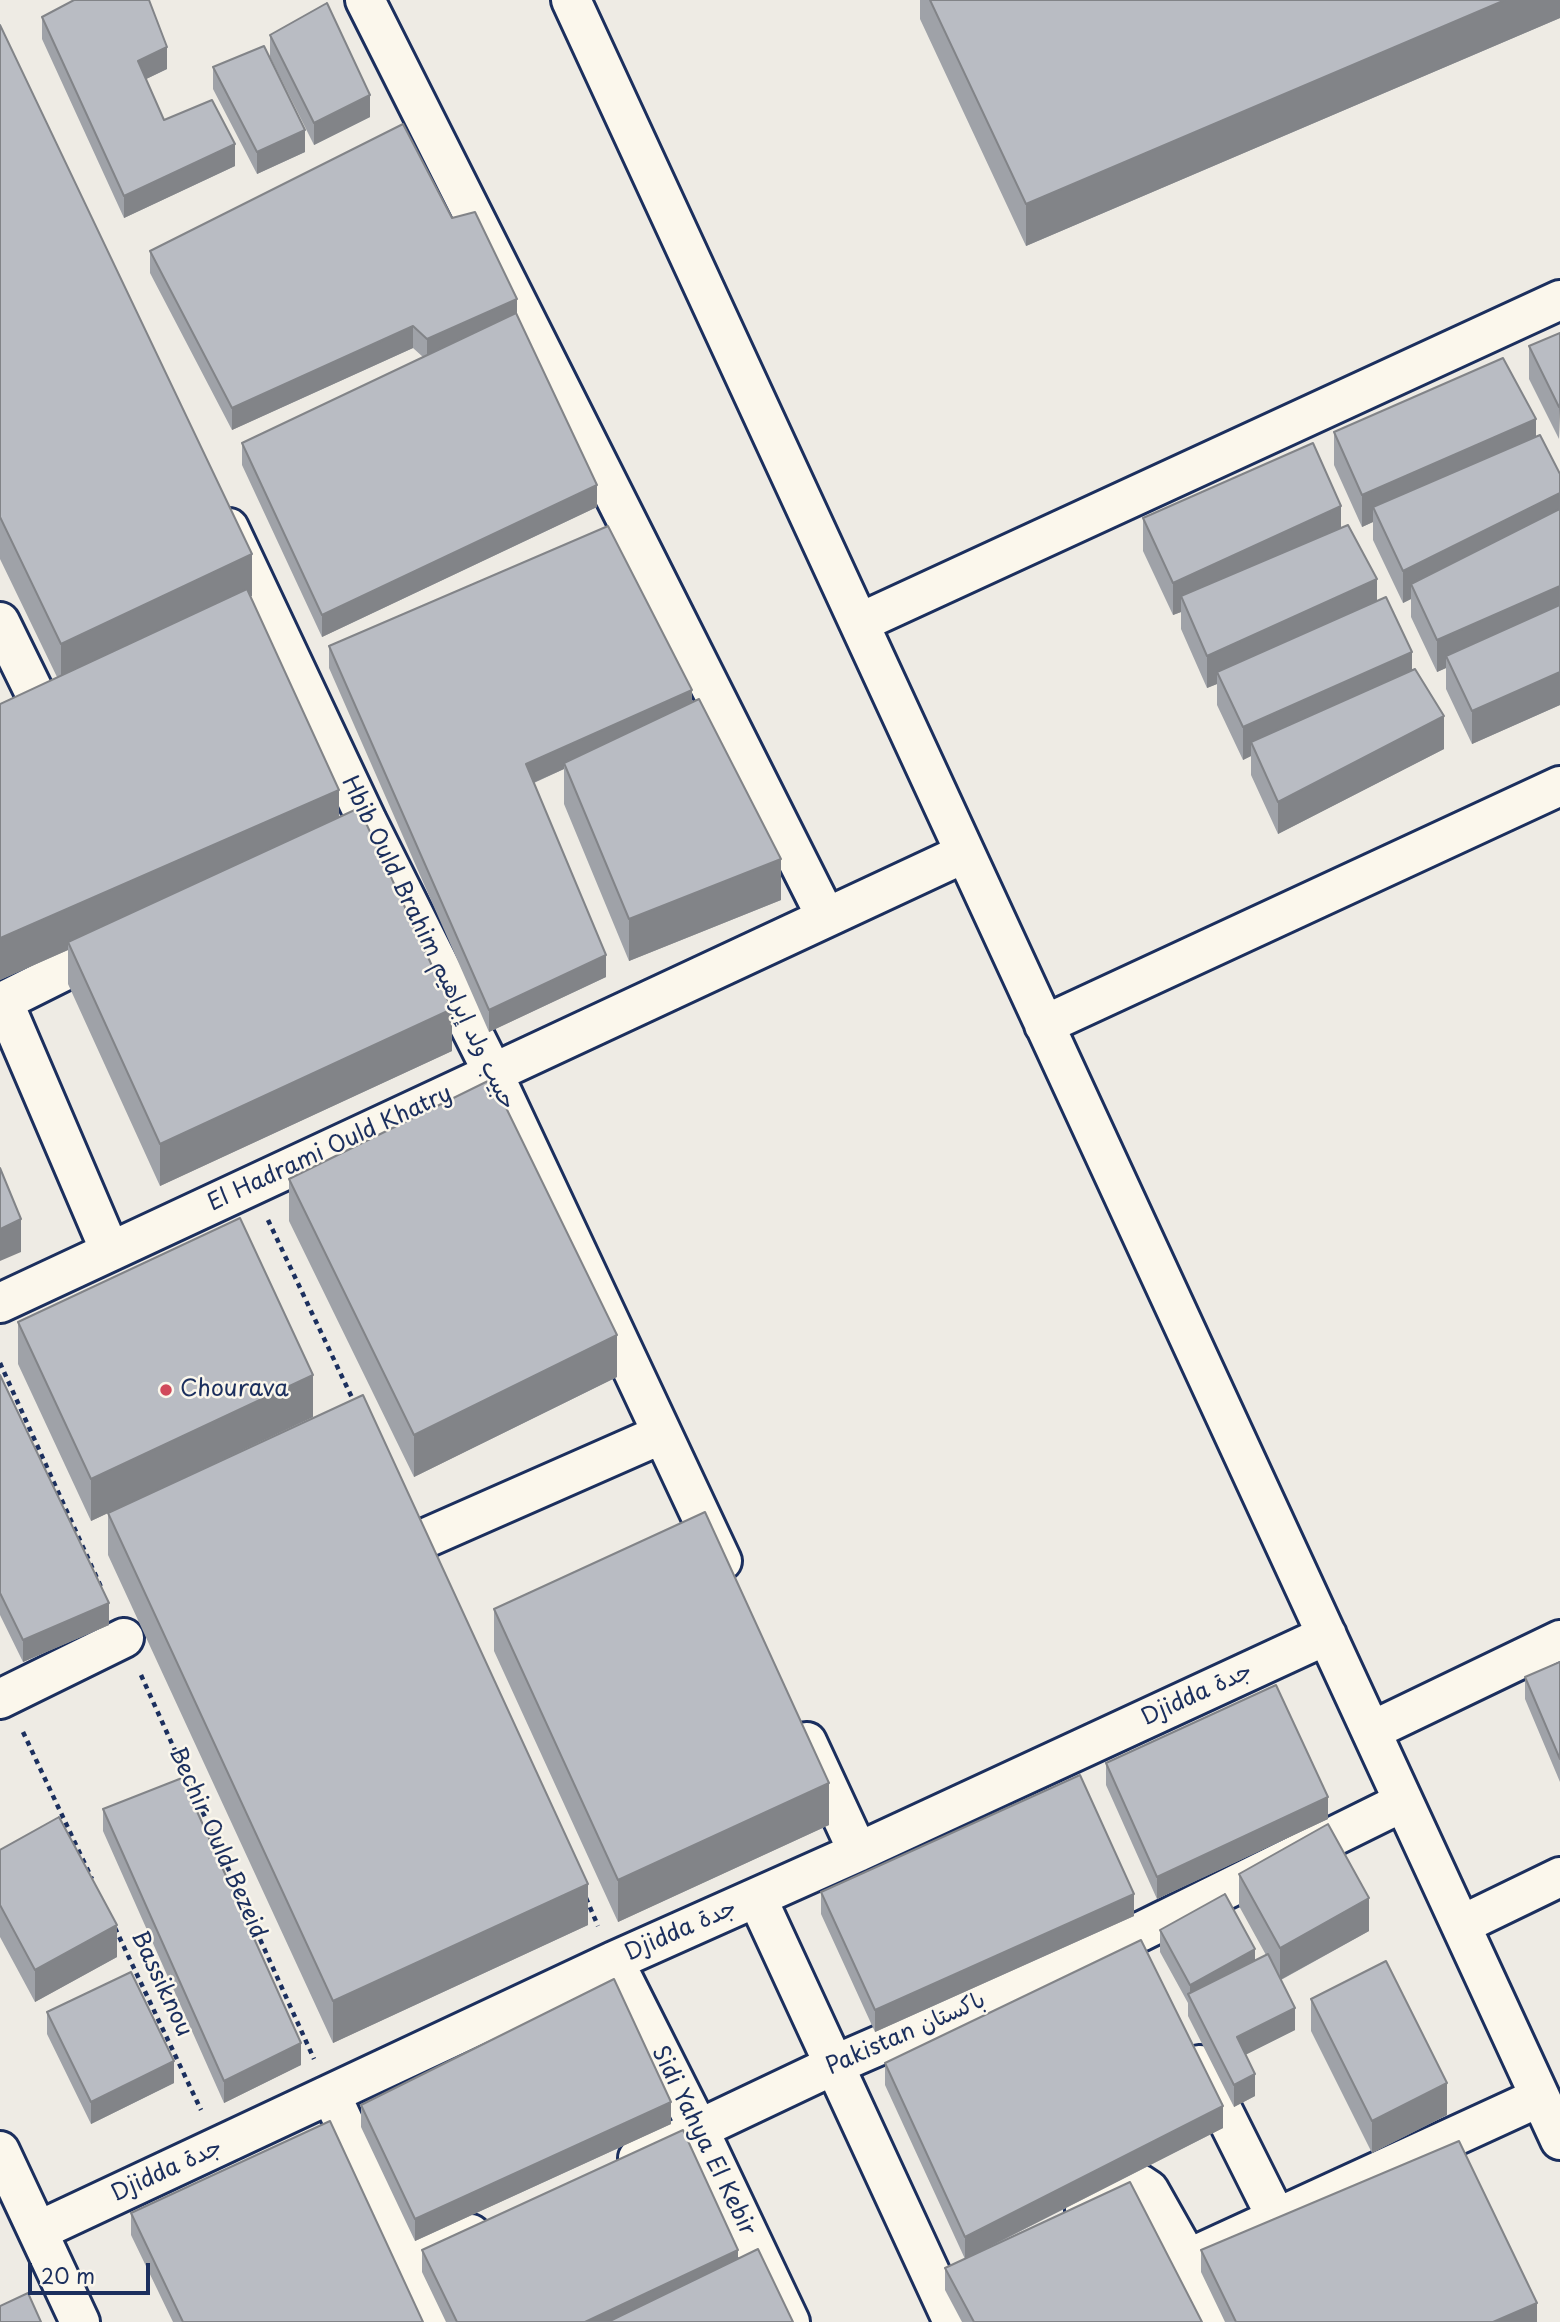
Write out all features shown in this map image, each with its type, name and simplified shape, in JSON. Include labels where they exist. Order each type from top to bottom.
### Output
[{"type":"street","points":[[365,0],[826,917]]},
{"type":"street","points":[[571,0],[1560,2140]]},
{"type":"street","points":[[859,623],[1560,300]]},
{"type":"street","name":"Hbib Ould Brahim حبيب ولد إبراهيم","points":[[214,496],[254,614],[367,821],[493,1073],[739,1598]]},
{"type":"street","points":[[0,622],[27,720],[81,695]]},
{"type":"street","points":[[1044,1025],[1560,786]]},
{"type":"street","points":[[331,839],[367,821]]},
{"type":"street","name":"El Hadrami Ould Khatry","points":[[0,1303],[965,853]]},
{"type":"street","points":[[110,1251],[1,1002],[148,929]]},
{"type":"street","points":[[419,1541],[662,1434]]},
{"type":"street","name":"Djidda جدة","points":[[38,2231],[614,1961],[858,1852],[1327,1635]]},
{"type":"street","points":[[3,1698],[124,1638]]},
{"type":"street","points":[[1371,1731],[1560,1640]]},
{"type":"street","points":[[793,1712],[858,1852]]},
{"type":"street","points":[[1071,1753],[1086,1791]]},
{"type":"street","name":"Pakistan باكستان","points":[[610,2171],[834,2065],[1147,1947],[1403,1802]]},
{"type":"street","points":[[1461,1925],[1560,1877]]},
{"type":"street","points":[[1127,1893],[1147,1947]]},
{"type":"street","points":[[757,1898],[953,2322]]},
{"type":"street","name":"Sidi Yahya El Kebir","points":[[614,1961],[699,2130],[790,2322]]},
{"type":"street","points":[[1187,2040],[1276,2217]]},
{"type":"street","points":[[331,2095],[436,2322]]},
{"type":"street","points":[[1188,2259],[1540,2097]]},
{"type":"street","points":[[0,2151],[80,2322]]},
{"type":"street","points":[[1056,2224],[1129,2185],[1140,2184],[1149,2190],[1188,2259],[1219,2322]]},
{"type":"street","points":[[407,2263],[496,2222]]},
{"type":"street","points":[[936,2285],[972,2267]]},
{"type":"street","points":[[730,2286],[765,2270]]},
{"type":"path","name":"Bechir Ould Bezeid","points":[[0,1363],[331,2095]]},
{"type":"path","points":[[3,1698],[95,1884]]},
{"type":"path","name":"Bassiknou","points":[[112,1922],[219,2147]]},
{"type":"building","points":[[74,0],[149,0],[167,47],[138,61],[164,120],[212,100],[235,144],[124,196],[42,17]]},
{"type":"building","points":[[930,0],[1505,0],[1026,204]]},
{"type":"building","points":[[327,3],[370,95],[314,123],[270,35]]},
{"type":"building","points":[[0,25],[252,554],[61,644],[0,517]]},
{"type":"building","points":[[264,46],[305,130],[257,152],[213,67]]},
{"type":"building","points":[[403,124],[452,218],[475,212],[517,299],[427,339],[413,326],[232,408],[150,251]]},
{"type":"building","points":[[516,313],[597,485],[322,615],[242,443]]},
{"type":"building","points":[[1560,333],[1560,407],[1559,407],[1529,346]]},
{"type":"building","points":[[1503,358],[1536,419],[1362,495],[1334,432]]},
{"type":"building","points":[[1540,435],[1560,474],[1560,493],[1403,571],[1373,507]]},
{"type":"building","points":[[1313,443],[1341,506],[1173,583],[1143,518]]},
{"type":"building","points":[[1560,509],[1560,586],[1437,640],[1411,584]]},
{"type":"building","points":[[1348,525],[1377,579],[1207,656],[1181,596]]},
{"type":"building","points":[[608,526],[692,690],[526,764],[606,955],[489,1010],[329,646]]},
{"type":"building","points":[[247,589],[339,790],[0,938],[0,704]]},
{"type":"building","points":[[1386,597],[1412,652],[1243,727],[1217,672]]},
{"type":"building","points":[[1560,605],[1560,672],[1472,711],[1446,656]]},
{"type":"building","points":[[1415,669],[1444,716],[1278,802],[1251,742]]},
{"type":"building","points":[[699,699],[781,859],[629,919],[564,763]]},
{"type":"building","points":[[359,808],[452,1009],[160,1144],[68,942]]},
{"type":"building","points":[[492,1079],[617,1335],[414,1435],[289,1179]]},
{"type":"building","points":[[0,1168],[21,1219],[0,1229]]},
{"type":"building","name":"Chourava","points":[[240,1218],[313,1375],[91,1479],[18,1322]]},
{"type":"building","points":[[0,1375],[109,1603],[23,1640],[0,1593]]},
{"type":"building","points":[[363,1395],[588,1884],[333,2001],[108,1513]]},
{"type":"building","points":[[705,1512],[829,1783],[618,1880],[494,1609]]},
{"type":"building","points":[[1560,1662],[1560,1759],[1525,1677]]},
{"type":"building","points":[[1276,1685],[1328,1797],[1157,1877],[1106,1763]]},
{"type":"building","points":[[1080,1775],[1134,1894],[875,2010],[821,1892]]},
{"type":"building","points":[[182,1778],[301,2043],[224,2081],[103,1809]]},
{"type":"building","points":[[59,1817],[117,1925],[35,1970],[0,1905],[0,1850]]},
{"type":"building","points":[[1328,1824],[1369,1898],[1280,1948],[1239,1874]]},
{"type":"building","points":[[1225,1894],[1255,1949],[1190,1985],[1160,1930]]},
{"type":"building","points":[[1141,1940],[1223,2106],[965,2237],[885,2063]]},
{"type":"building","points":[[1268,1954],[1295,2008],[1237,2037],[1255,2074],[1234,2085],[1188,1994]]},
{"type":"building","points":[[1386,1961],[1447,2083],[1372,2121],[1311,1999]]},
{"type":"building","points":[[131,1972],[174,2061],[91,2102],[47,2012]]},
{"type":"building","points":[[614,1979],[671,2102],[415,2219],[361,2105]]},
{"type":"building","points":[[330,2121],[423,2322],[183,2322],[131,2213]]},
{"type":"building","points":[[683,2130],[738,2250],[585,2322],[457,2322],[422,2250]]},
{"type":"building","points":[[1459,2141],[1537,2303],[1493,2322],[1236,2322],[1201,2250]]},
{"type":"building","points":[[1130,2182],[1202,2322],[974,2322],[945,2268]]},
{"type":"building","points":[[758,2249],[793,2322],[608,2322]]},
{"type":"building","points":[[28,2293],[41,2322],[0,2322],[0,2306]]},
{"type":"place","name":"Chourava","points":[[166,1390]]}]
